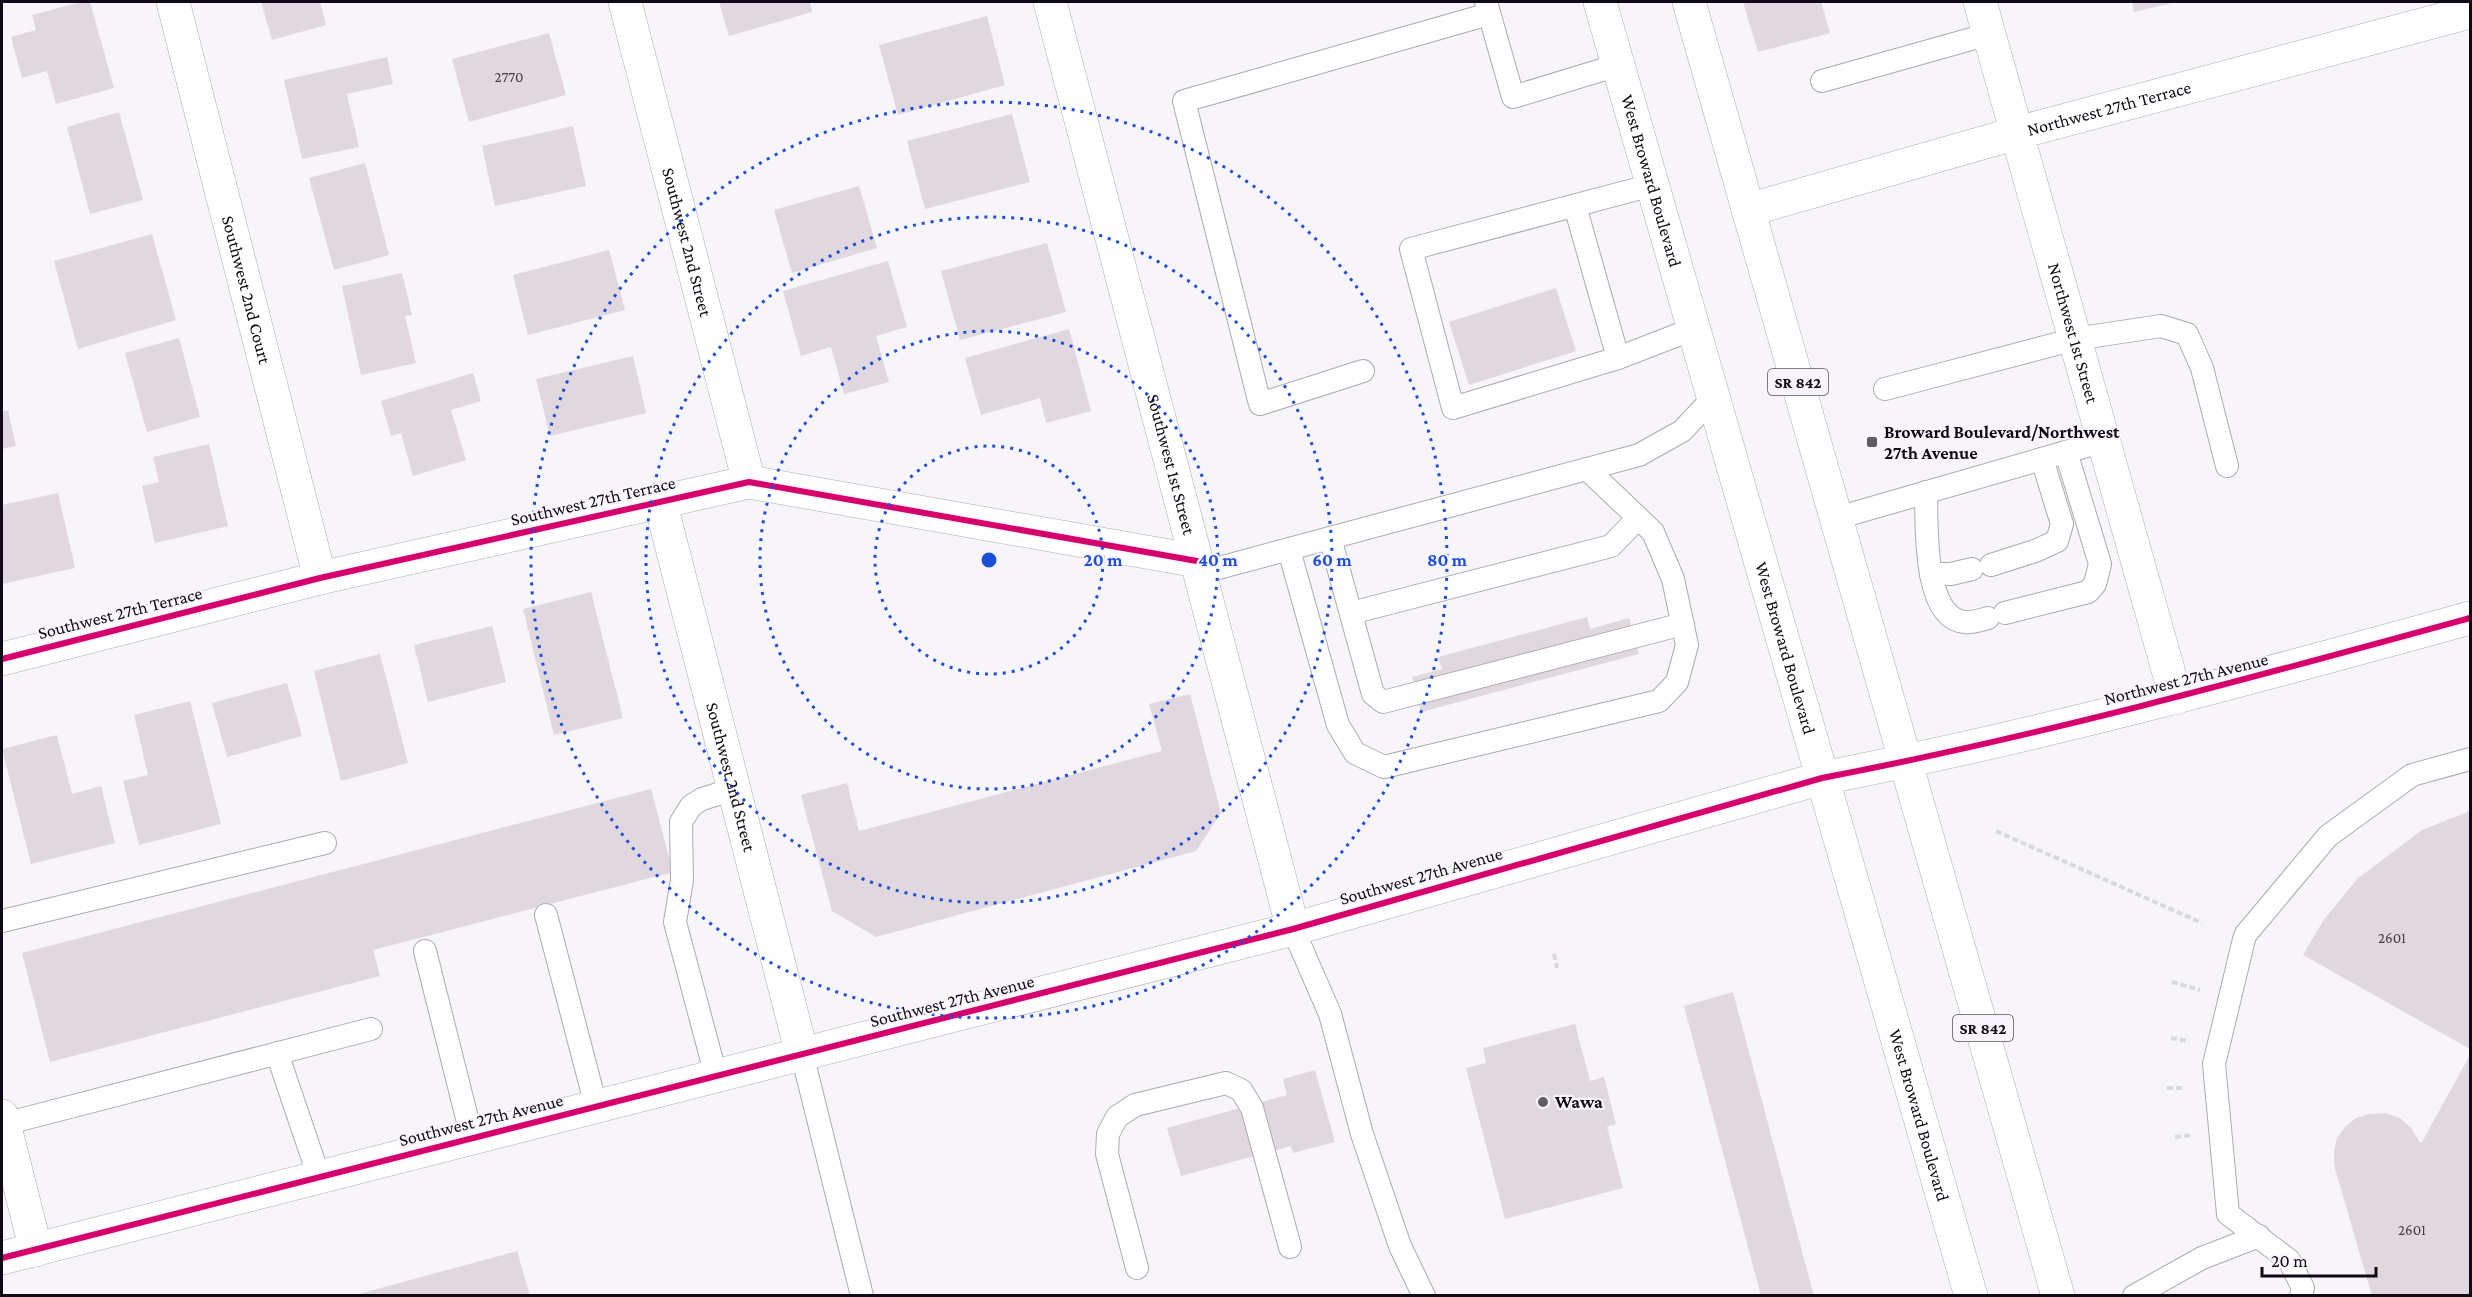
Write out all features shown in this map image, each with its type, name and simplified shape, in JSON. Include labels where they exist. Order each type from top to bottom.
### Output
[{"type":"street","name":"Southwest 2nd Court","points":[[174,2],[320,578]]},
{"type":"street","name":"Southwest 2nd Street","points":[[625,2],[748,482]]},
{"type":"street","name":"Southwest 1st Street","points":[[1050,2],[1293,929]]},
{"type":"street","name":"West Broward Boulevard","points":[[1600,2],[1971,1296]]},
{"type":"street","name":"SR 842","points":[[1689,2],[2058,1296]]},
{"type":"street","name":"Northwest 1st Street","points":[[1980,2],[2176,698]]},
{"type":"street","name":"Northwest 27th Terrace","points":[[1748,210],[2017,133],[2470,12]]},
{"type":"street","name":"Southwest 27th Terrace","points":[[2,658],[320,578],[748,482],[1199,567]]},
{"type":"street","name":"Southwest 2nd Street","points":[[660,501],[802,1054]]},
{"type":"street","name":"Northwest 27th Avenue","points":[[1907,761],[2176,698],[2470,618]]},
{"type":"street","name":"Southwest 27th Avenue","points":[[2,1258],[1293,929],[1822,778],[1907,761]]},
{"type":"street","points":[[3,1120],[36,1250]]},
{"type":"lane","points":[[1363,371],[1260,404],[1184,101],[1488,8],[1513,97],[1618,65]]},
{"type":"lane","points":[[1822,81],[1989,34]]},
{"type":"lane","points":[[1652,185],[1411,249],[1453,408],[1617,357],[1693,329]]},
{"type":"lane","points":[[1575,206],[1617,357]]},
{"type":"lane","points":[[1885,389],[2075,339],[2161,326],[2187,334],[2202,368],[2227,466]]},
{"type":"lane","points":[[1199,567],[1289,550],[1638,455],[1682,431],[1713,398]]},
{"type":"lane","points":[[1837,518],[2104,441]]},
{"type":"lane","points":[[1926,492],[1931,574],[1941,605],[1952,617],[1964,622],[2088,592],[2095,584],[2100,564],[2066,452]]},
{"type":"lane","points":[[1931,574],[1951,574],[1981,567],[2035,551],[2057,541],[2062,524],[2042,459]]},
{"type":"lane","points":[[1289,550],[1338,725],[1355,753],[1384,767],[1659,701],[1677,682],[1686,645],[1673,579],[1653,532],[1587,470]]},
{"type":"lane","points":[[1351,613],[1611,546],[1638,518]]},
{"type":"lane","points":[[1330,538],[1372,693],[1383,702],[1683,624]]},
{"type":"lane","points":[[2301,1296],[2303,1288],[2289,1260],[2228,1214],[2214,1064],[2246,934],[2328,836],[2412,775],[2470,759]]},
{"type":"lane","points":[[716,1076],[675,922],[682,880],[681,822],[691,806],[702,799],[734,789]]},
{"type":"lane","points":[[2,921],[325,843]]},
{"type":"lane","points":[[546,915],[596,1106]]},
{"type":"lane","points":[[1293,929],[1330,1014],[1362,1134],[1400,1246],[1424,1296]]},
{"type":"lane","points":[[425,951],[472,1138]]},
{"type":"lane","points":[[3,1120],[371,1029]]},
{"type":"lane","points":[[277,1053],[320,1177]]},
{"type":"lane","points":[[802,1054],[862,1296]]},
{"type":"lane","points":[[1137,1268],[1107,1154],[1108,1134],[1117,1117],[1136,1106],[1227,1083],[1241,1090],[1252,1108],[1290,1247]]},
{"type":"lane","points":[[2134,1296],[2202,1258],[2259,1236]]},
{"type":"path","points":[[1996,831],[2202,923]]},
{"type":"path","points":[[1554,954],[1557,968]]},
{"type":"building","points":[[81,2],[90,2],[114,88],[56,104],[47,71],[22,78],[11,37],[36,30],[32,15]]},
{"type":"building","points":[[261,2],[320,2],[326,25],[272,40]]},
{"type":"building","points":[[719,2],[810,2],[812,12],[729,36]]},
{"type":"building","points":[[1743,2],[1821,2],[1830,33],[1758,52]]},
{"type":"building","points":[[2132,2],[2177,2],[2134,12]]},
{"type":"building","points":[[987,16],[1005,85],[898,115],[879,45]]},
{"type":"building","points":[[549,33],[566,95],[469,122],[452,59]]},
{"type":"building","points":[[387,57],[393,84],[347,94],[359,147],[302,159],[284,80]]},
{"type":"building","points":[[119,112],[143,200],[90,214],[67,127]]},
{"type":"building","points":[[1012,114],[1030,182],[925,209],[907,141]]},
{"type":"building","points":[[573,126],[586,186],[495,206],[482,146]]},
{"type":"building","points":[[365,163],[389,255],[334,270],[309,178]]},
{"type":"building","points":[[859,186],[877,248],[792,273],[774,210]]},
{"type":"building","points":[[152,234],[176,320],[78,349],[54,261]]},
{"type":"building","points":[[1047,243],[1066,312],[960,340],[941,271]]},
{"type":"building","points":[[609,250],[625,310],[528,335],[513,275]]},
{"type":"building","points":[[888,261],[907,327],[876,336],[889,382],[844,394],[831,347],[801,356],[783,291]]},
{"type":"building","points":[[402,273],[412,315],[405,316],[416,363],[361,375],[342,286]]},
{"type":"building","points":[[1556,288],[1576,351],[1469,385],[1449,322]]},
{"type":"building","points":[[1069,329],[1091,411],[1046,423],[1040,398],[981,415],[965,358]]},
{"type":"building","points":[[179,338],[200,417],[147,432],[125,353]]},
{"type":"building","points":[[633,356],[646,413],[550,436],[536,379]]},
{"type":"building","points":[[473,373],[481,401],[451,410],[466,460],[413,476],[401,433],[391,436],[381,401]]},
{"type":"building","points":[[8,410],[16,446],[2,449],[2,412]]},
{"type":"building","points":[[209,444],[228,526],[155,543],[142,486],[159,482],[153,457]]},
{"type":"building","points":[[58,493],[75,568],[2,584],[2,505]]},
{"type":"building","points":[[591,592],[623,718],[554,735],[523,609]]},
{"type":"building","points":[[1587,617],[1590,629],[1629,618],[1639,654],[1421,712],[1412,677],[1442,669],[1438,657]]},
{"type":"building","points":[[492,626],[506,682],[428,702],[414,645]]},
{"type":"building","points":[[380,654],[408,763],[341,781],[314,671]]},
{"type":"building","points":[[287,683],[302,736],[227,757],[212,703]]},
{"type":"building","points":[[1190,694],[1221,813],[1196,851],[876,937],[832,911],[801,795],[847,783],[859,831],[1162,751],[1149,704]]},
{"type":"building","points":[[190,701],[221,824],[139,845],[123,781],[148,775],[134,715]]},
{"type":"building","points":[[57,735],[72,794],[101,786],[115,843],[31,864],[2,749]]},
{"type":"building","points":[[651,789],[673,872],[373,950],[380,976],[50,1062],[22,953]]},
{"type":"building","points":[[2470,811],[2470,1049],[2303,955],[2323,921],[2357,879],[2422,830]]},
{"type":"building","points":[[1733,992],[1814,1296],[1761,1296],[1684,1006]]},
{"type":"building","name":"Wawa","points":[[1575,1024],[1590,1081],[1604,1077],[1616,1124],[1607,1127],[1623,1188],[1505,1219],[1466,1068],[1486,1063],[1483,1048]]},
{"type":"building","points":[[2470,1055],[2470,1296],[2372,1296],[2334,1165],[2337,1138],[2356,1118],[2385,1113],[2400,1118],[2412,1129],[2420,1143],[2422,1142]]},
{"type":"building","points":[[1315,1070],[1335,1142],[1293,1153],[1291,1146],[1181,1176],[1167,1128],[1287,1095],[1283,1079]]},
{"type":"building","points":[[517,1251],[530,1296],[355,1296],[355,1295]]},
{"type":"cycle path","points":[[2,659],[320,578],[749,482],[1197,561]]},
{"type":"cycle path","points":[[2,1258],[1293,929],[1822,778],[1985,744],[2067,724],[2470,618]]},
{"type":"place","name":"Broward Boulevard/Northwest 27th Avenue","points":[[1872,442]]},
{"type":"place","name":"Wawa","points":[[1543,1102]]}]
